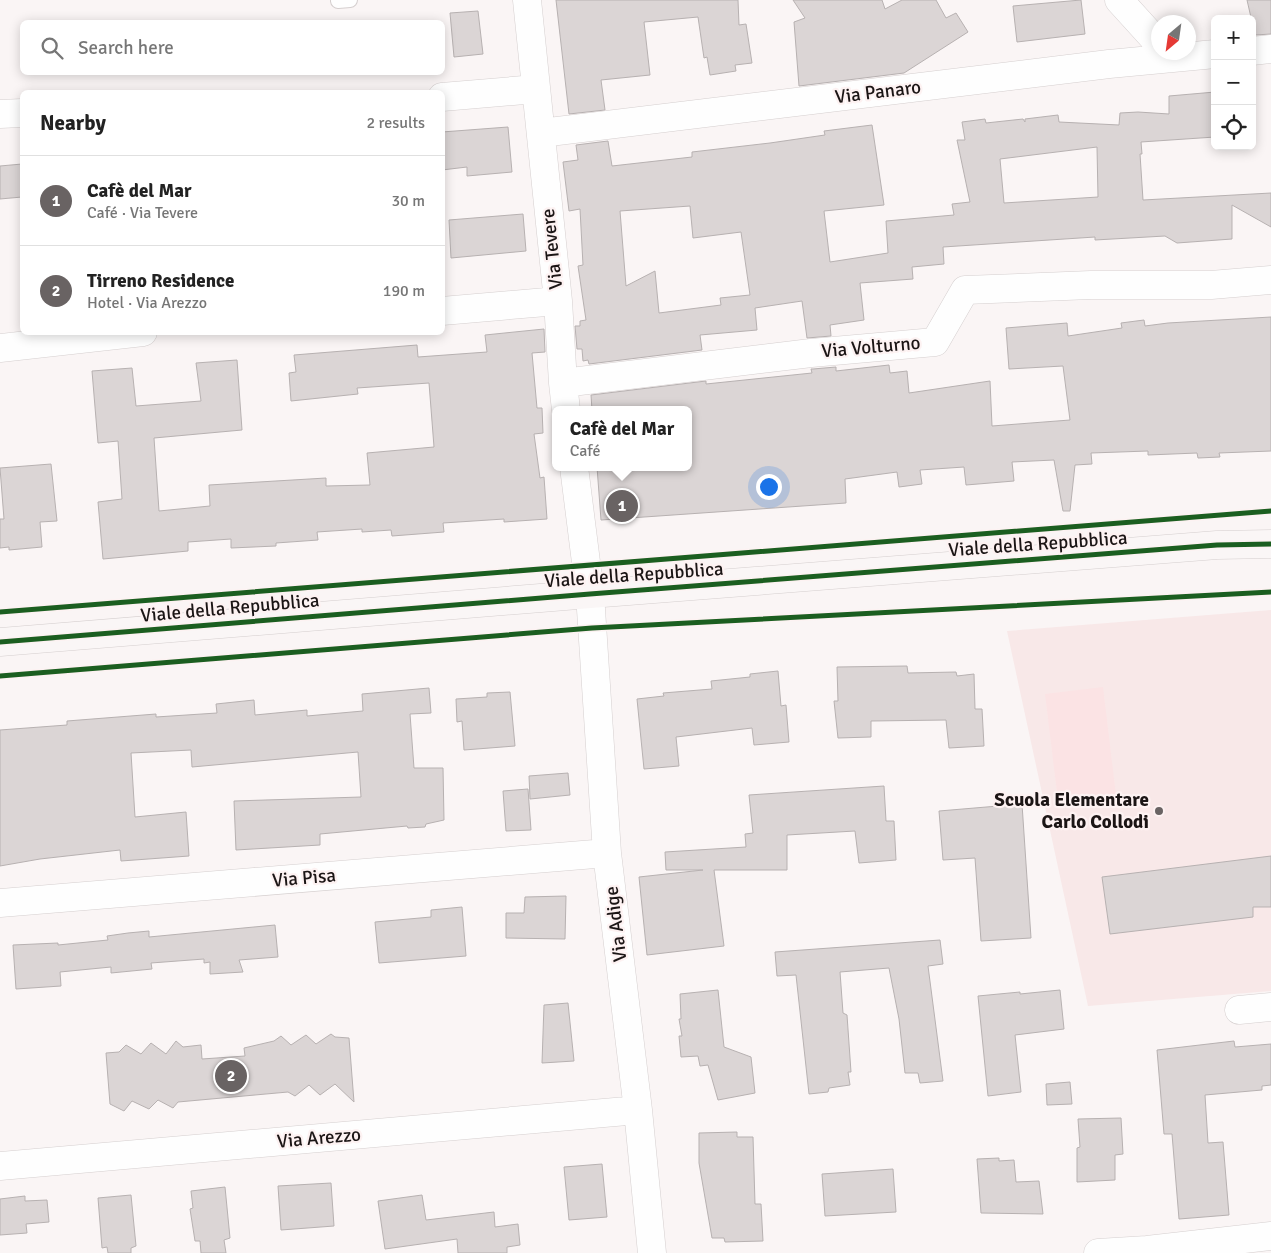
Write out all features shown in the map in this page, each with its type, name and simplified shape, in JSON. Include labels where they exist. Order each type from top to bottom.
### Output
[{"type":"street","name":"Via Tevere","points":[[527,0],[558,301],[566,406]]},
{"type":"street","points":[[1119,0],[1151,35]]},
{"type":"street","points":[[1256,51],[1271,50]]},
{"type":"street","name":"Via Panaro","points":[[1196,53],[1211,54]]},
{"type":"street","name":"Via Panaro","points":[[541,132],[1099,65],[1151,54]]},
{"type":"street","points":[[445,97],[536,89]]},
{"type":"street","points":[[0,114],[20,112]]},
{"type":"street","name":"Via Volturno","points":[[563,383],[811,353],[935,342],[965,290],[1091,285],[1211,285],[1271,280]]},
{"type":"street","points":[[445,311],[558,301]]},
{"type":"street","points":[[0,348],[116,335]]},
{"type":"street","points":[[575,471],[590,594]]},
{"type":"street","name":"Viale della Repubblica","points":[[0,642],[1218,545],[1271,544]]},
{"type":"street","name":"Via Adige","points":[[590,594],[607,853],[638,1110],[652,1253]]},
{"type":"street","name":"Via Pisa","points":[[0,903],[607,853]]},
{"type":"street","points":[[1239,1010],[1271,1007]]},
{"type":"street","name":"Via Arezzo","points":[[0,1166],[638,1110]]},
{"type":"street","points":[[1098,1253],[1147,1251],[1271,1236]]},
{"type":"shaded area","name":"Scuola Elementare Carlo Collodi","points":[[1271,610],[1271,991],[1088,1006],[1007,631]]},
{"type":"shaded area","points":[[1103,687],[1116,795],[1058,801],[1045,694]]},
{"type":"building","points":[[556,0],[738,0],[739,25],[746,24],[752,63],[735,65],[736,71],[710,75],[707,57],[704,58],[698,17],[644,22],[650,75],[601,80],[605,110],[569,114]]},
{"type":"building","points":[[793,0],[882,0],[885,9],[902,0],[936,0],[946,18],[956,13],[968,32],[904,73],[799,86],[794,22],[805,18]]},
{"type":"building","points":[[1081,0],[1085,34],[1017,42],[1013,6]]},
{"type":"building","points":[[1247,0],[1271,0],[1271,34],[1256,35],[1256,15],[1250,15]]},
{"type":"building","points":[[478,11],[483,54],[454,57],[450,13]]},
{"type":"building","points":[[1211,92],[1211,137],[1141,142],[1143,200],[1271,193],[1271,227],[1232,205],[1232,239],[1177,243],[1165,236],[1095,240],[1095,237],[943,247],[944,264],[912,267],[913,279],[860,283],[864,320],[830,325],[831,336],[807,338],[802,301],[755,308],[757,330],[700,335],[702,350],[589,364],[588,360],[583,361],[582,349],[577,349],[575,326],[580,326],[580,321],[586,320],[578,266],[583,265],[580,209],[569,211],[563,162],[578,160],[576,145],[608,141],[612,166],[692,157],[692,152],[825,135],[824,131],[872,125],[884,205],[824,211],[830,262],[888,253],[886,221],[954,215],[952,204],[970,202],[957,140],[965,140],[962,122],[985,119],[986,123],[1023,119],[1025,122],[1025,119],[1058,115],[1059,122],[1119,125],[1120,113],[1169,114],[1169,96]],"holes":[[[1097,147],[1098,197],[1004,203],[1000,159]],[[690,206],[693,238],[741,232],[750,295],[720,298],[721,305],[659,313],[655,271],[626,286],[620,211]]]},
{"type":"building","points":[[508,127],[512,172],[467,176],[467,167],[445,170],[445,132]]},
{"type":"building","points":[[20,164],[20,197],[0,199],[0,166]]},
{"type":"building","points":[[523,214],[526,251],[451,258],[449,220]]},
{"type":"building","points":[[1271,317],[1271,451],[1219,453],[1220,457],[1198,458],[1197,453],[1148,455],[1148,451],[1091,453],[1092,464],[1075,465],[1070,511],[1063,511],[1054,460],[1012,462],[1014,481],[966,485],[964,467],[920,470],[922,484],[899,487],[897,472],[845,479],[846,503],[601,520],[597,471],[692,471],[692,406],[592,406],[591,395],[706,381],[706,384],[812,373],[811,369],[836,367],[836,371],[889,365],[890,373],[907,371],[909,393],[990,381],[992,426],[1070,420],[1063,366],[1009,369],[1006,328],[1067,323],[1068,336],[1122,328],[1121,323],[1144,320],[1145,326]]},
{"type":"building","points":[[544,329],[545,352],[532,353],[537,408],[542,408],[543,433],[534,434],[540,478],[544,477],[547,519],[504,522],[504,519],[443,523],[444,532],[392,536],[391,530],[362,532],[362,529],[317,532],[318,540],[276,543],[276,546],[231,548],[231,539],[188,542],[188,551],[103,559],[98,502],[122,499],[118,441],[98,443],[92,371],[132,368],[136,406],[201,401],[196,363],[237,360],[242,430],[154,438],[159,511],[210,506],[209,485],[326,478],[326,486],[370,485],[367,453],[434,447],[429,383],[357,388],[358,394],[291,401],[289,373],[296,372],[294,355],[417,345],[418,357],[487,352],[485,335]]},
{"type":"building","points":[[51,464],[57,521],[40,522],[42,547],[9,550],[9,547],[0,548],[0,519],[4,519],[0,468]]},
{"type":"building","points":[[907,666],[908,673],[956,672],[957,676],[974,674],[975,709],[982,709],[984,746],[949,748],[946,720],[871,721],[871,737],[838,738],[834,701],[838,701],[837,667]]},
{"type":"building","points":[[778,671],[781,706],[786,705],[789,742],[754,745],[752,728],[676,737],[679,766],[644,769],[637,699],[664,696],[663,693],[712,689],[711,681],[750,677],[750,674]]},
{"type":"building","points":[[429,688],[431,713],[410,714],[414,768],[443,768],[444,820],[426,824],[425,827],[408,828],[407,826],[320,834],[320,845],[236,850],[234,801],[361,797],[358,752],[192,767],[191,750],[131,753],[135,817],[186,812],[189,856],[121,861],[120,850],[40,859],[0,866],[0,730],[67,725],[67,721],[156,714],[156,717],[217,713],[216,704],[254,700],[255,715],[307,710],[307,716],[363,711],[362,694]]},
{"type":"building","points":[[510,692],[515,746],[464,750],[462,721],[457,722],[456,699],[487,697],[487,693]]},
{"type":"building","points":[[568,773],[570,795],[530,799],[529,776]]},
{"type":"building","points":[[884,786],[886,821],[894,821],[896,860],[859,863],[855,831],[787,835],[787,870],[714,870],[724,946],[647,955],[639,877],[703,870],[666,870],[665,852],[746,847],[745,834],[753,833],[749,795]]},
{"type":"building","points":[[528,789],[531,830],[506,831],[503,791]]},
{"type":"building","points":[[1022,804],[1031,938],[981,941],[975,858],[943,860],[939,811]]},
{"type":"building","points":[[1271,856],[1271,907],[1253,907],[1253,917],[1110,934],[1102,877]]},
{"type":"building","points":[[566,896],[565,939],[506,938],[506,913],[524,913],[525,897]]},
{"type":"building","points":[[462,907],[466,956],[379,963],[375,922],[431,917],[431,910]]},
{"type":"building","points":[[275,925],[278,957],[239,960],[243,972],[210,974],[210,962],[204,963],[204,959],[151,963],[152,969],[111,973],[111,967],[60,972],[61,986],[16,989],[13,945],[58,943],[58,945],[108,940],[107,936],[149,931],[149,937]]},
{"type":"building","points":[[940,940],[943,964],[928,966],[943,1081],[920,1083],[918,1073],[905,1073],[899,1019],[889,968],[840,972],[843,1013],[847,1015],[851,1072],[848,1072],[850,1085],[829,1088],[828,1092],[809,1094],[796,975],[777,976],[775,952]]},
{"type":"building","points":[[718,990],[724,1047],[751,1057],[755,1093],[718,1100],[708,1065],[700,1066],[698,1056],[681,1057],[679,1036],[682,1036],[679,1019],[681,1019],[680,994]]},
{"type":"building","points":[[1060,990],[1064,1029],[1015,1035],[1021,1092],[988,1096],[978,996]]},
{"type":"building","points":[[568,1003],[574,1061],[542,1063],[544,1005]]},
{"type":"building","points":[[331,1034],[335,1037],[349,1038],[354,1102],[335,1084],[320,1095],[309,1085],[295,1096],[288,1092],[178,1102],[173,1108],[158,1100],[149,1109],[132,1101],[124,1111],[110,1104],[106,1053],[119,1052],[126,1045],[141,1054],[151,1043],[166,1054],[176,1041],[183,1047],[201,1045],[202,1059],[245,1056],[244,1048],[274,1041],[281,1036],[291,1045],[306,1035],[316,1044]]},
{"type":"building","points":[[1234,1041],[1235,1047],[1271,1044],[1271,1085],[1262,1086],[1262,1090],[1205,1095],[1208,1143],[1223,1142],[1229,1215],[1179,1219],[1172,1134],[1164,1134],[1157,1050]]},
{"type":"building","points":[[1070,1082],[1072,1104],[1047,1105],[1046,1084]]},
{"type":"building","points":[[1121,1118],[1123,1154],[1115,1155],[1115,1180],[1077,1182],[1077,1148],[1080,1147],[1078,1119]]},
{"type":"building","points":[[737,1132],[737,1137],[753,1137],[755,1204],[761,1204],[763,1241],[725,1242],[724,1238],[712,1238],[699,1163],[699,1133]]},
{"type":"building","points":[[999,1158],[999,1161],[1014,1160],[1016,1182],[1039,1181],[1043,1214],[981,1213],[977,1159]]},
{"type":"building","points":[[602,1164],[607,1217],[569,1220],[564,1167]]},
{"type":"building","points":[[893,1169],[896,1212],[825,1216],[822,1174]]},
{"type":"building","points":[[331,1183],[334,1226],[281,1230],[278,1186]]},
{"type":"building","points":[[225,1187],[230,1238],[224,1240],[226,1253],[201,1253],[200,1241],[195,1241],[190,1209],[193,1208],[191,1191]]},
{"type":"building","points":[[131,1195],[136,1246],[131,1248],[131,1253],[108,1253],[107,1247],[102,1248],[98,1198]]},
{"type":"building","points":[[422,1195],[426,1220],[494,1212],[495,1227],[518,1224],[520,1245],[507,1247],[507,1253],[458,1253],[457,1239],[385,1249],[378,1201]]},
{"type":"building","points":[[25,1196],[25,1201],[47,1200],[49,1222],[26,1224],[27,1233],[0,1235],[0,1199]]},
{"type":"cycle path","points":[[0,612],[1271,511]]},
{"type":"cycle path","points":[[0,642],[1217,545],[1271,544]]},
{"type":"cycle path","points":[[0,676],[592,628],[1271,592]]},
{"type":"place","name":"Cafè del Mar","points":[[622,506]]},
{"type":"place","name":"Scuola Elementare Carlo Collodi","points":[[1159,811]]},
{"type":"place","name":"Tirreno Residence","points":[[231,1076]]}]
